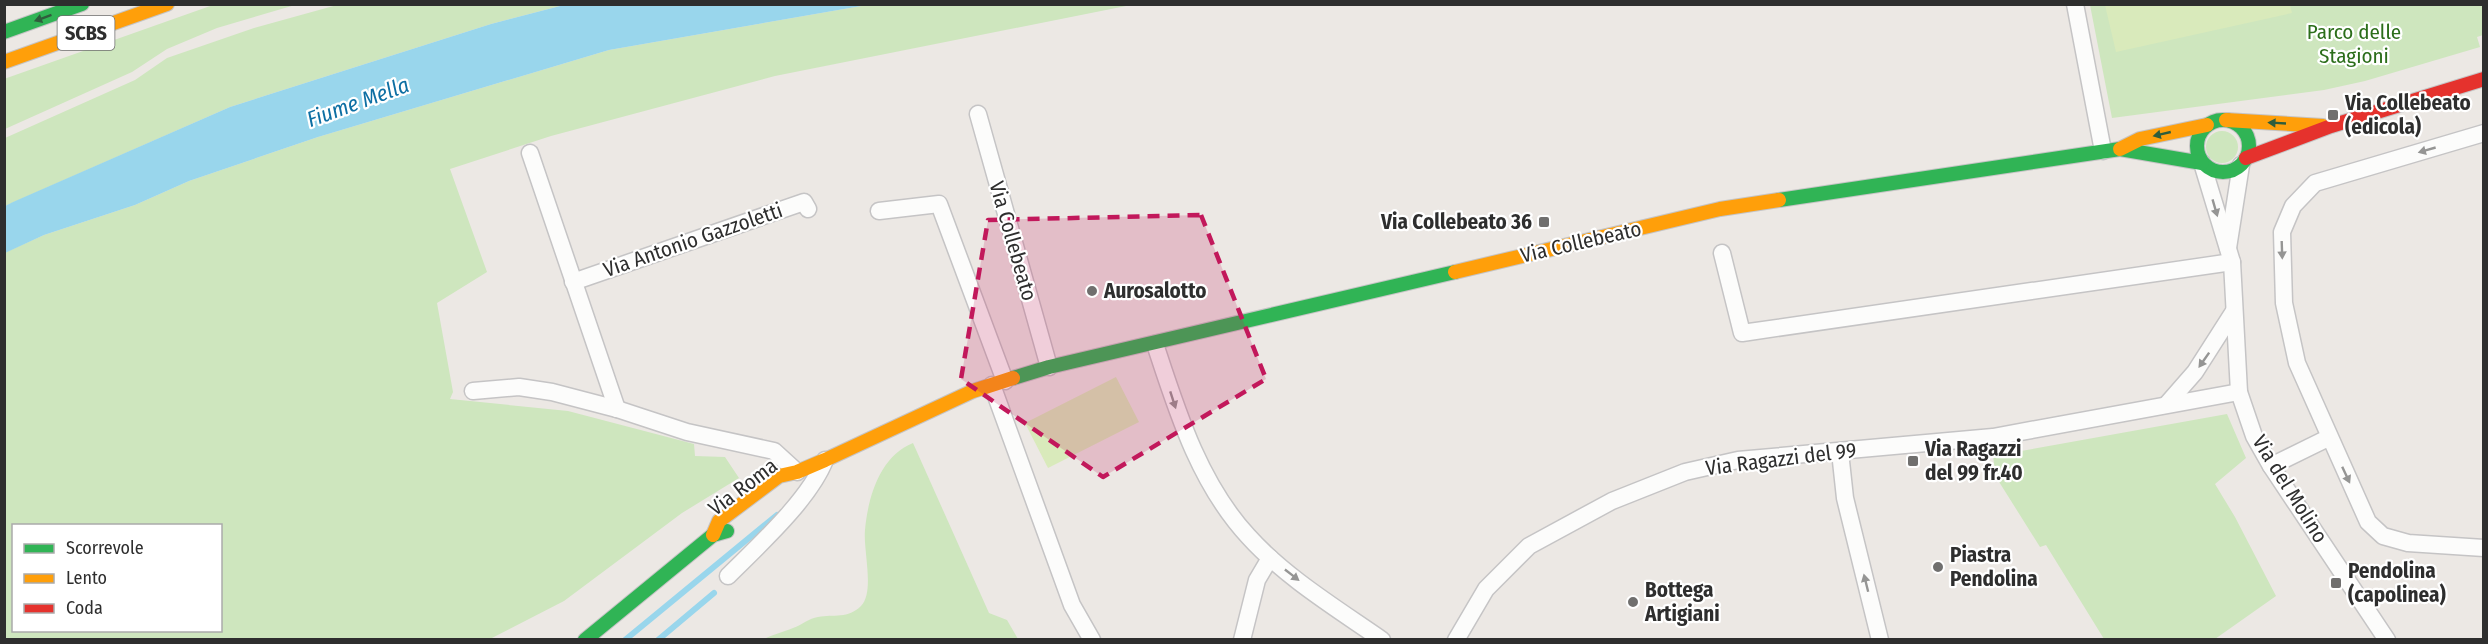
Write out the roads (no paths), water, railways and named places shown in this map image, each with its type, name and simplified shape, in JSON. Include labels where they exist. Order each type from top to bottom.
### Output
[{"type":"main road","name":"SCBS","points":[[4,32],[82,4]]},
{"type":"main road","name":"SCBS","points":[[4,62],[167,4]]},
{"type":"main road","points":[[2331,126],[2223,120],[2207,125],[2197,139],[2198,156],[2209,169],[2226,173],[2244,162],[2331,126],[2484,79]]},
{"type":"main road","points":[[2223,120],[2239,126],[2245,133],[2249,150],[2244,162]]},
{"type":"main road","name":"Via Collebeato","points":[[2120,149],[2140,139],[2207,125]]},
{"type":"main road","name":"Via Collebeato","points":[[797,472],[998,383],[1048,367],[1155,344],[1720,209],[2120,149],[2202,163]]},
{"type":"main road","name":"Via Roma","points":[[585,639],[713,535],[727,531],[786,486],[797,472]]},
{"type":"main road","name":"Via Roma","points":[[567,639],[614,617]]},
{"type":"street","points":[[2075,4],[2103,151]]},
{"type":"street","name":"Via Collebeato","points":[[978,114],[1048,367]]},
{"type":"street","points":[[2484,133],[2314,183],[2293,206],[2282,232],[2284,303],[2297,363],[2328,438],[2368,522],[2383,536],[2408,543],[2484,548]]},
{"type":"street","points":[[530,153],[617,409]]},
{"type":"street","name":"Via del Molino","points":[[2230,257],[2244,162]]},
{"type":"street","name":"Via del Molino","points":[[2202,163],[2230,257],[2239,392],[2254,436],[2271,466],[2349,580],[2381,637]]},
{"type":"street","name":"Via Antonio Gazzoletti","points":[[573,282],[804,202],[808,209]]},
{"type":"street","points":[[879,211],[939,204],[1031,488],[1072,605],[1092,639]]},
{"type":"street","points":[[1722,253],[1742,333],[2230,257]]},
{"type":"street","points":[[2167,404],[2195,372],[2234,310]]},
{"type":"street","points":[[1155,344],[1194,454],[1220,498],[1247,535],[1270,558],[1330,604],[1382,639]]},
{"type":"street","points":[[473,390],[519,387],[552,392],[617,409],[687,432],[774,451],[797,472]]},
{"type":"street","name":"Via Ragazzi del 99","points":[[1456,639],[1486,589],[1529,546],[1612,501],[1685,472],[1738,460],[1993,437],[2239,392]]},
{"type":"street","points":[[2271,466],[2328,438]]},
{"type":"street","points":[[1840,452],[1845,498],[1880,639]]},
{"type":"street","points":[[728,576],[805,493],[820,472],[825,460]]},
{"type":"street","points":[[1242,639],[1257,580],[1270,558]]},
{"type":"water","name":"Fiume Mella","points":[[564,5],[867,5],[609,50],[318,137],[189,181],[135,205],[44,235],[5,253],[5,206],[13,202],[230,107],[491,24]]},
{"type":"waterway","points":[[625,640],[777,515]]},
{"type":"waterway","points":[[658,640],[714,593]]},
{"type":"place","name":"Via Collebeato (edicola)","points":[[2333,115]]},
{"type":"place","name":"Via Collebeato 36","points":[[1544,222]]},
{"type":"place","name":"Aurosalotto","points":[[1092,291]]},
{"type":"place","name":"Via Ragazzi del 99 fr.40","points":[[1913,461]]},
{"type":"place","name":"Piastra Pendolina","points":[[1938,567]]},
{"type":"place","name":"Pendolina (capolinea)","points":[[2336,583]]},
{"type":"place","name":"Bottega Artigiani","points":[[1633,602]]},
{"type":"park label","name":"Parco delle Stagioni","points":[[2354,44]]}]
